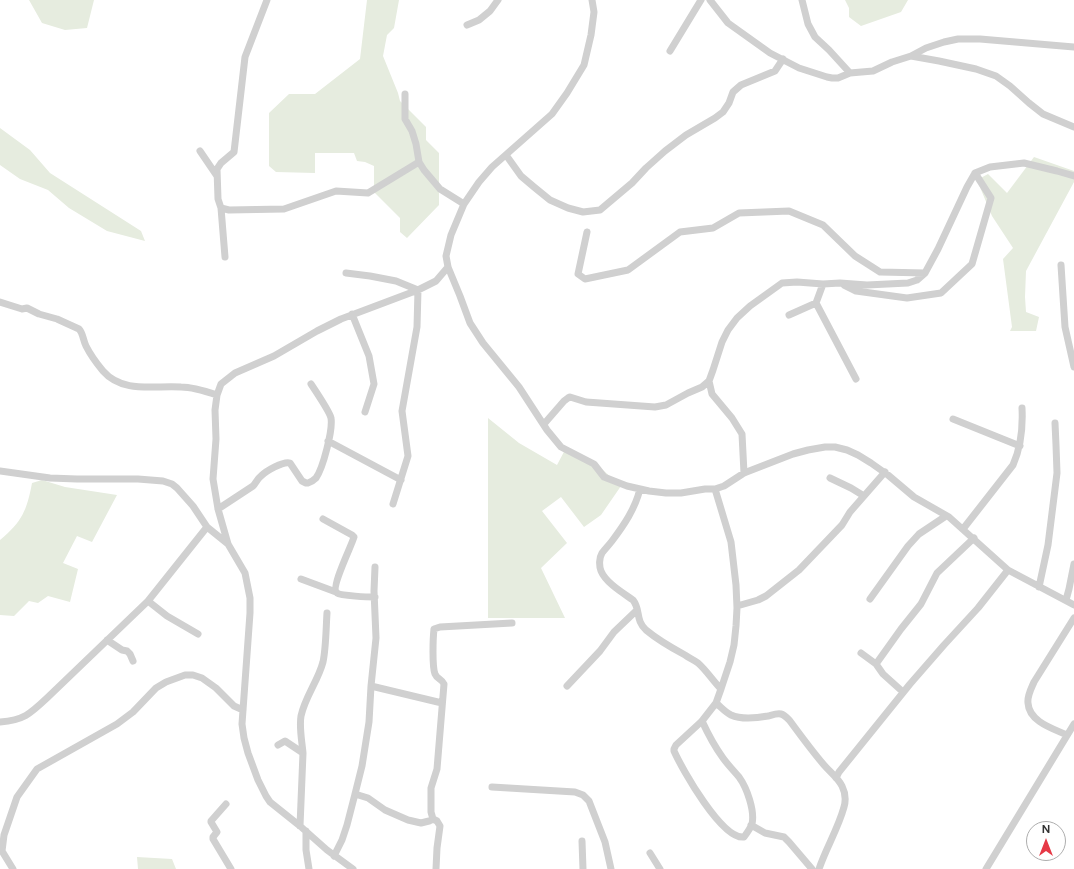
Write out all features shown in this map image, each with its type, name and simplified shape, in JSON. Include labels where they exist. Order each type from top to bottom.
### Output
[{"type":"street","points":[[225,256],[221,208],[218,200],[217,169],[221,163],[234,152],[245,56],[267,0]]},
{"type":"street","points":[[467,25],[485,16],[498,0]]},
{"type":"street","points":[[592,0],[594,12],[591,35],[584,65],[552,114],[492,166],[479,182],[464,204],[451,235],[446,256],[448,267],[470,323],[483,343],[519,387],[561,447],[594,464],[604,477],[627,486],[666,493],[681,493],[715,489],[724,486],[744,473],[793,454],[808,450],[825,447],[847,450],[885,472],[914,497],[946,516],[974,538],[1008,570],[1074,605]]},
{"type":"street","points":[[670,51],[701,0]]},
{"type":"street","points":[[710,0],[728,23],[770,53],[799,68],[832,78],[838,78],[850,73],[873,71],[932,46],[958,39],[980,39],[1074,46]]},
{"type":"street","points":[[802,0],[808,24],[815,37],[850,73]]},
{"type":"street","points":[[911,56],[976,69],[996,76],[1043,114],[1074,127]]},
{"type":"street","points":[[506,155],[521,176],[550,200],[568,208],[583,212],[600,210],[632,183],[665,151],[686,135],[724,112],[733,92],[741,85],[775,71],[783,59]]},
{"type":"street","points":[[405,94],[405,120],[414,137],[419,162],[440,189],[464,204]]},
{"type":"street","points":[[200,151],[217,177]]},
{"type":"street","points":[[221,208],[229,210],[284,209],[336,191],[368,192],[419,162]]},
{"type":"street","points":[[544,424],[564,401],[570,397],[586,402],[655,407],[666,405],[702,387],[709,381],[722,342],[737,318],[750,306],[782,283],[840,283],[868,285],[908,283],[917,280],[925,273],[967,187],[976,173],[990,167],[1024,163],[1074,176]]},
{"type":"street","points":[[840,283],[856,291],[907,298],[941,293],[972,264],[991,198],[976,173]]},
{"type":"street","points":[[587,232],[578,274],[585,279],[628,270],[680,232],[713,228],[739,213],[789,211],[822,225],[855,256],[880,272],[925,273]]},
{"type":"street","points":[[1061,265],[1065,327],[1074,367]]},
{"type":"street","points":[[353,869],[334,856],[303,828],[270,802],[263,791],[248,753],[242,724],[250,598],[245,573],[228,544],[218,509],[213,479],[216,439],[215,410],[217,395],[222,384],[235,373],[274,356],[317,331],[352,314],[418,290],[436,281],[448,267]]},
{"type":"street","points":[[346,273],[396,281],[418,290]]},
{"type":"street","points":[[789,315],[816,303],[823,284]]},
{"type":"street","points":[[393,504],[408,456],[402,411],[417,327],[418,290]]},
{"type":"street","points":[[0,302],[27,308],[39,314],[58,319],[79,329],[82,332],[86,346],[103,371],[110,378],[121,383],[135,387],[181,386],[205,390],[217,395]]},
{"type":"street","points":[[816,303],[856,379]]},
{"type":"street","points":[[352,314],[369,356],[374,384],[365,412]]},
{"type":"street","points":[[709,381],[712,394],[732,418],[742,434],[744,473]]},
{"type":"street","points":[[218,509],[256,484],[261,476],[267,471],[286,462],[290,463],[302,481],[306,483],[315,479],[318,474],[328,441],[331,418],[311,384]]},
{"type":"street","points":[[963,529],[1013,465],[1020,446],[1022,435],[1022,408]]},
{"type":"street","points":[[953,419],[1020,446]]},
{"type":"street","points":[[1039,587],[1049,538],[1056,481],[1055,423]]},
{"type":"street","points":[[328,441],[401,480]]},
{"type":"street","points":[[0,471],[50,478],[138,479],[163,481],[172,484],[177,488],[193,506],[207,527],[228,544]]},
{"type":"street","points":[[737,606],[766,596],[799,570],[842,525],[850,512],[885,472]]},
{"type":"street","points":[[830,478],[864,496]]},
{"type":"street","points":[[640,489],[638,498],[626,522],[602,553],[600,559],[602,573],[615,587],[633,600],[637,610],[639,622],[646,630],[697,662],[721,689]]},
{"type":"street","points":[[702,721],[723,758],[745,786],[752,812],[750,829],[744,837],[738,837],[732,834],[702,801],[674,751],[675,747],[702,721],[716,703],[730,662],[734,644],[737,606],[736,585],[730,542],[715,489]]},
{"type":"street","points":[[870,599],[908,546],[919,534],[946,516]]},
{"type":"street","points":[[323,519],[354,537],[342,564],[336,592]]},
{"type":"street","points":[[0,722],[19,719],[31,713],[47,698],[148,601],[207,527]]},
{"type":"street","points":[[876,664],[900,629],[918,610],[930,590],[937,572],[974,538]]},
{"type":"street","points":[[1066,600],[1074,564]]},
{"type":"street","points":[[334,856],[345,832],[355,794],[362,766],[369,722],[376,638],[376,567]]},
{"type":"street","points":[[836,778],[839,772],[903,692],[978,608],[1008,570]]},
{"type":"street","points":[[301,578],[346,595],[375,597]]},
{"type":"street","points":[[148,601],[167,616],[198,634]]},
{"type":"street","points":[[567,686],[600,650],[614,632],[637,610]]},
{"type":"street","points":[[309,869],[303,828],[303,753],[300,726],[301,716],[324,660],[327,613]]},
{"type":"street","points":[[1067,735],[1042,723],[1031,713],[1028,704],[1029,693],[1034,682],[1074,618]]},
{"type":"street","points":[[436,869],[440,826],[434,819],[431,812],[431,788],[437,769],[444,684],[442,680],[435,675],[434,629],[440,627],[512,623]]},
{"type":"street","points":[[107,640],[122,650],[127,651],[133,661]]},
{"type":"street","points":[[861,653],[876,664],[883,674],[903,692]]},
{"type":"street","points":[[13,869],[2,851],[4,835],[17,797],[37,769],[117,724],[133,712],[156,688],[181,676],[193,675],[202,678],[216,688],[234,706],[243,710]]},
{"type":"street","points":[[371,686],[442,703]]},
{"type":"street","points":[[716,703],[736,717],[752,718],[777,714],[785,716],[824,766],[842,786],[845,793],[845,805],[819,869]]},
{"type":"street","points":[[986,869],[1074,724]]},
{"type":"street","points":[[278,745],[285,741],[303,753]]},
{"type":"street","points":[[492,787],[575,792],[583,795],[588,801],[605,842],[611,869]]},
{"type":"street","points":[[355,794],[368,798],[385,810],[408,820],[420,823],[434,819]]},
{"type":"street","points":[[226,804],[211,822],[216,832],[213,839],[231,869]]},
{"type":"street","points":[[751,825],[765,833],[784,837],[812,869]]},
{"type":"street","points":[[582,841],[583,869]]},
{"type":"street","points":[[650,853],[660,869]]},
{"type":"shaded area","points":[[29,0],[94,0],[87,28],[65,30],[42,23]]},
{"type":"shaded area","points":[[367,0],[399,0],[394,28],[387,35],[383,56],[400,101],[426,127],[426,140],[439,153],[439,205],[407,238],[400,232],[400,218],[374,192],[374,166],[365,162],[357,161],[354,153],[315,153],[315,173],[276,172],[269,166],[269,113],[289,94],[315,94],[360,59]]},
{"type":"shaded area","points":[[845,0],[908,0],[901,12],[861,26],[849,17],[849,8]]},
{"type":"shaded area","points":[[0,128],[30,150],[50,173],[141,231],[145,241],[107,231],[69,208],[48,190],[20,179],[0,165]]},
{"type":"shaded area","points":[[1034,157],[1074,171],[1074,182],[1026,271],[1026,312],[1039,317],[1036,331],[1010,331],[1012,327],[1003,259],[1013,248],[992,216],[977,180],[988,174],[1007,193]]},
{"type":"shaded area","points":[[488,418],[519,443],[557,465],[566,448],[596,464],[621,486],[601,515],[584,527],[561,497],[542,511],[567,543],[541,568],[565,618],[488,618]]},
{"type":"shaded area","points":[[42,480],[65,487],[117,495],[92,542],[77,536],[63,563],[78,569],[70,602],[48,596],[38,603],[29,601],[14,616],[0,615],[0,540],[14,527],[22,515],[28,501],[32,483]]},
{"type":"shaded area","points":[[137,857],[172,859],[176,869],[138,869]]}]
